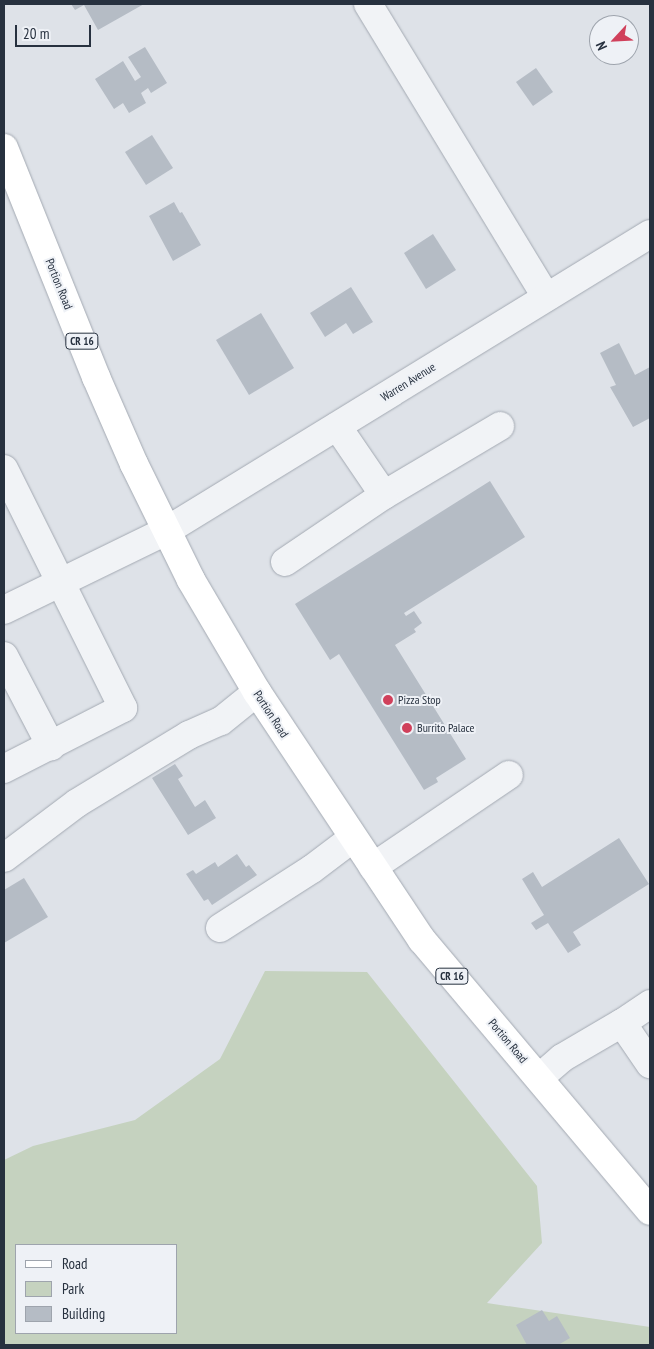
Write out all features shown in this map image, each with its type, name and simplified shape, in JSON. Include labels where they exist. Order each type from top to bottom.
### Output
[{"type":"main road","name":"Portion Road","points":[[4,148],[96,377],[166,531],[191,580],[257,692],[422,940],[650,1211]]},
{"type":"street","points":[[368,4],[546,297]]},
{"type":"street","name":"Warren Avenue","points":[[4,610],[166,531],[650,234]]},
{"type":"street","points":[[337,426],[384,495]]},
{"type":"street","points":[[286,562],[384,495],[500,426]]},
{"type":"street","points":[[4,470],[123,708],[4,769]]},
{"type":"street","points":[[4,656],[51,746]]},
{"type":"street","points":[[4,858],[77,803],[189,736],[221,720],[257,692]]},
{"type":"street","points":[[373,867],[509,775]]},
{"type":"street","points":[[220,928],[312,869],[353,838]]},
{"type":"street","points":[[539,1078],[562,1058],[622,1023],[650,1004]]},
{"type":"street","points":[[622,1023],[649,1058]]},
{"type":"green space","points":[[265,971],[367,972],[537,1186],[542,1243],[487,1303],[650,1327],[650,1345],[4,1345],[4,1160],[33,1146],[135,1120],[220,1059]]},
{"type":"building","points":[[71,4],[144,4],[98,30],[84,5],[75,10]]},
{"type":"building","points":[[145,47],[167,83],[151,93],[148,88],[141,93],[146,103],[129,113],[123,103],[114,109],[95,79],[123,61],[135,81],[141,77],[128,57]]},
{"type":"building","points":[[536,68],[553,92],[533,106],[516,82]]},
{"type":"building","points":[[152,135],[173,168],[146,185],[125,152]]},
{"type":"building","points":[[174,202],[201,245],[173,261],[149,216]]},
{"type":"building","points":[[433,234],[456,270],[426,289],[404,253]]},
{"type":"building","points":[[351,287],[373,322],[353,334],[346,323],[325,337],[310,313]]},
{"type":"building","points":[[261,313],[294,368],[249,395],[216,340]]},
{"type":"building","points":[[619,343],[635,375],[650,367],[650,418],[633,427],[610,387],[616,385],[600,353]]},
{"type":"building","points":[[490,481],[525,537],[404,613],[406,616],[414,611],[422,623],[414,629],[416,632],[395,645],[466,759],[436,778],[438,782],[424,790],[339,654],[330,660],[295,604]]},
{"type":"building","points":[[175,764],[183,776],[178,779],[195,807],[205,800],[216,818],[188,835],[152,778]]},
{"type":"building","points":[[619,838],[649,884],[573,932],[581,945],[568,953],[548,923],[536,930],[531,923],[544,915],[522,879],[533,872],[542,887]]},
{"type":"building","points":[[237,854],[246,867],[249,865],[257,875],[212,905],[208,899],[204,901],[186,874],[193,870],[196,874],[215,862],[218,867]]},
{"type":"building","points":[[24,878],[48,917],[4,943],[4,890]]},
{"type":"building","points":[[542,1310],[549,1321],[557,1316],[570,1338],[558,1345],[527,1345],[516,1325]]},
{"type":"place","name":"Pizza Stop","points":[[388,700]]},
{"type":"place","name":"Burrito Palace","points":[[407,728]]}]
